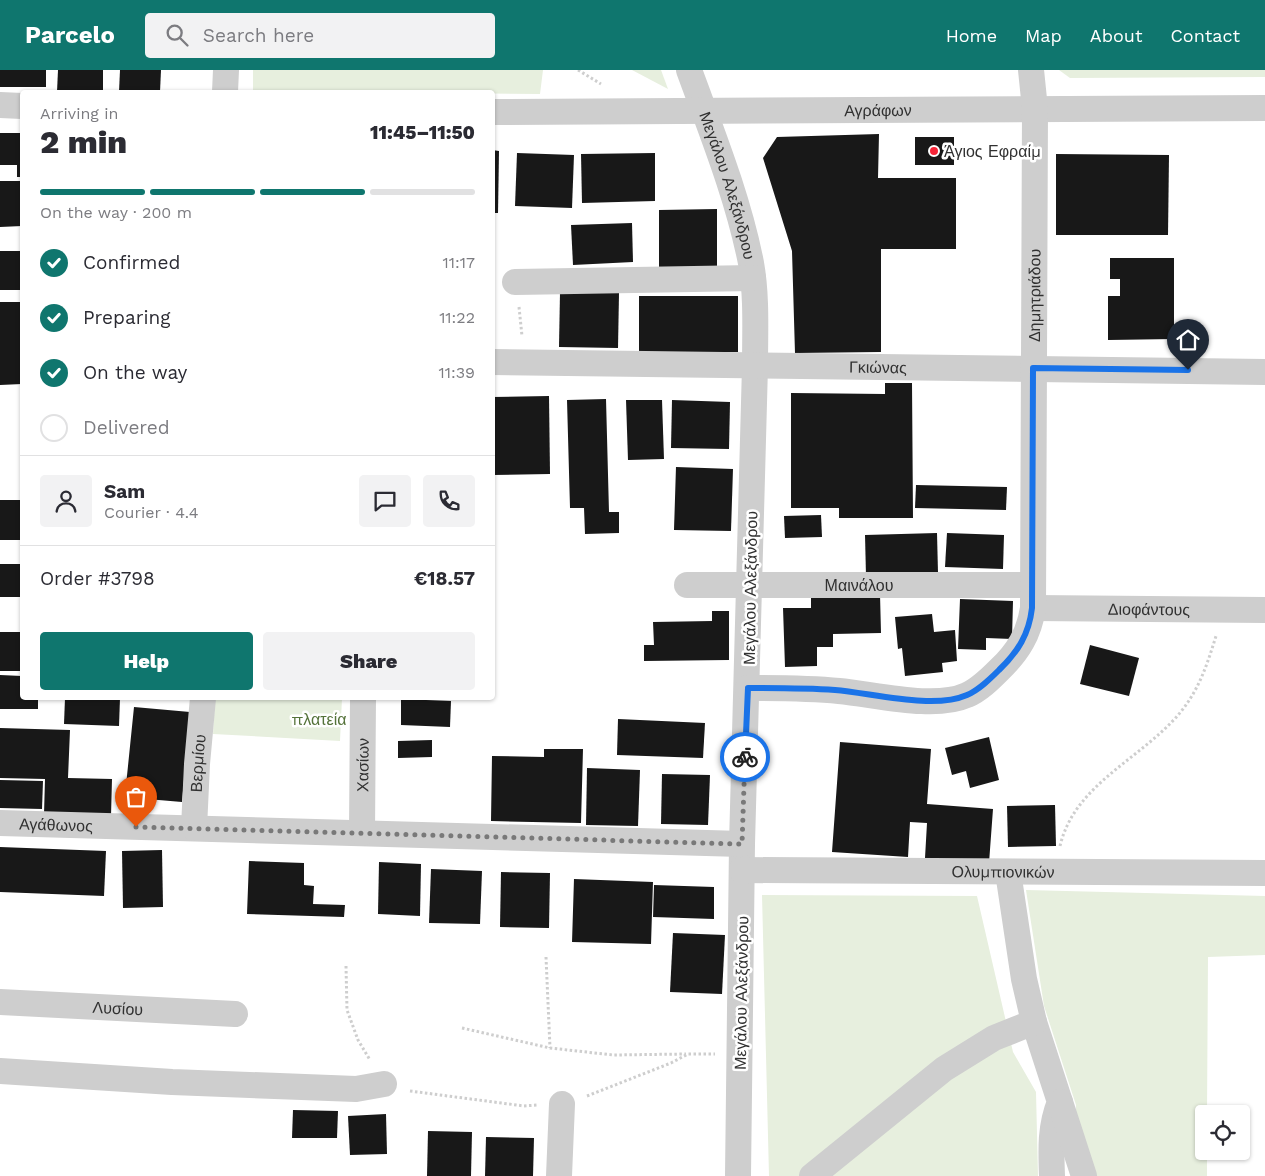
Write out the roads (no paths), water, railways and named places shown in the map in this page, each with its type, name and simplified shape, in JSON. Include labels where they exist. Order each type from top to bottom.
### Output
[{"type":"street","points":[[225,90],[226,70]]},
{"type":"street","name":"Μεγάλου Αλεξάνδρου","points":[[689,70],[716,140],[735,202],[751,264],[752,278],[755,366],[748,688],[742,844],[738,1176]]},
{"type":"street","name":"Δημητριάδου","points":[[748,688],[836,690],[916,701],[958,698],[979,688],[1018,650],[1028,631],[1032,596],[1035,109],[1031,70]]},
{"type":"street","points":[[0,105],[20,106]]},
{"type":"street","name":"Αγράφων","points":[[495,112],[1265,108]]},
{"type":"street","points":[[515,282],[752,278]]},
{"type":"street","name":"Γκιώνας","points":[[495,362],[1265,372]]},
{"type":"street","name":"Μαινάλου","points":[[687,585],[750,585],[1032,596]]},
{"type":"street","name":"Διοφάντους","points":[[1032,596],[1265,610]]},
{"type":"street","name":"Βερμίου","points":[[194,828],[203,700]]},
{"type":"street","name":"Χασίων","points":[[362,833],[363,700]]},
{"type":"street","name":"Αγάθωνος","points":[[0,823],[742,844]]},
{"type":"street","name":"Ολυμπιονικών","points":[[742,870],[1265,873]]},
{"type":"street","points":[[1008,872],[1024,979],[1034,1022],[1084,1176]]},
{"type":"street","name":"Λυσίου","points":[[0,1002],[235,1014]]},
{"type":"street","points":[[812,1176],[944,1070],[994,1038],[1034,1022]]},
{"type":"street","points":[[0,1071],[172,1082],[356,1089],[384,1084]]},
{"type":"street","points":[[1052,1176],[1051,1137],[1054,1117],[1060,1102]]},
{"type":"street","points":[[559,1176],[562,1104]]},
{"type":"place","name":"Άγιος Εφραίμ","points":[[934,151]]},
{"type":"park label","name":"πλατεία","points":[[319,719]]}]
